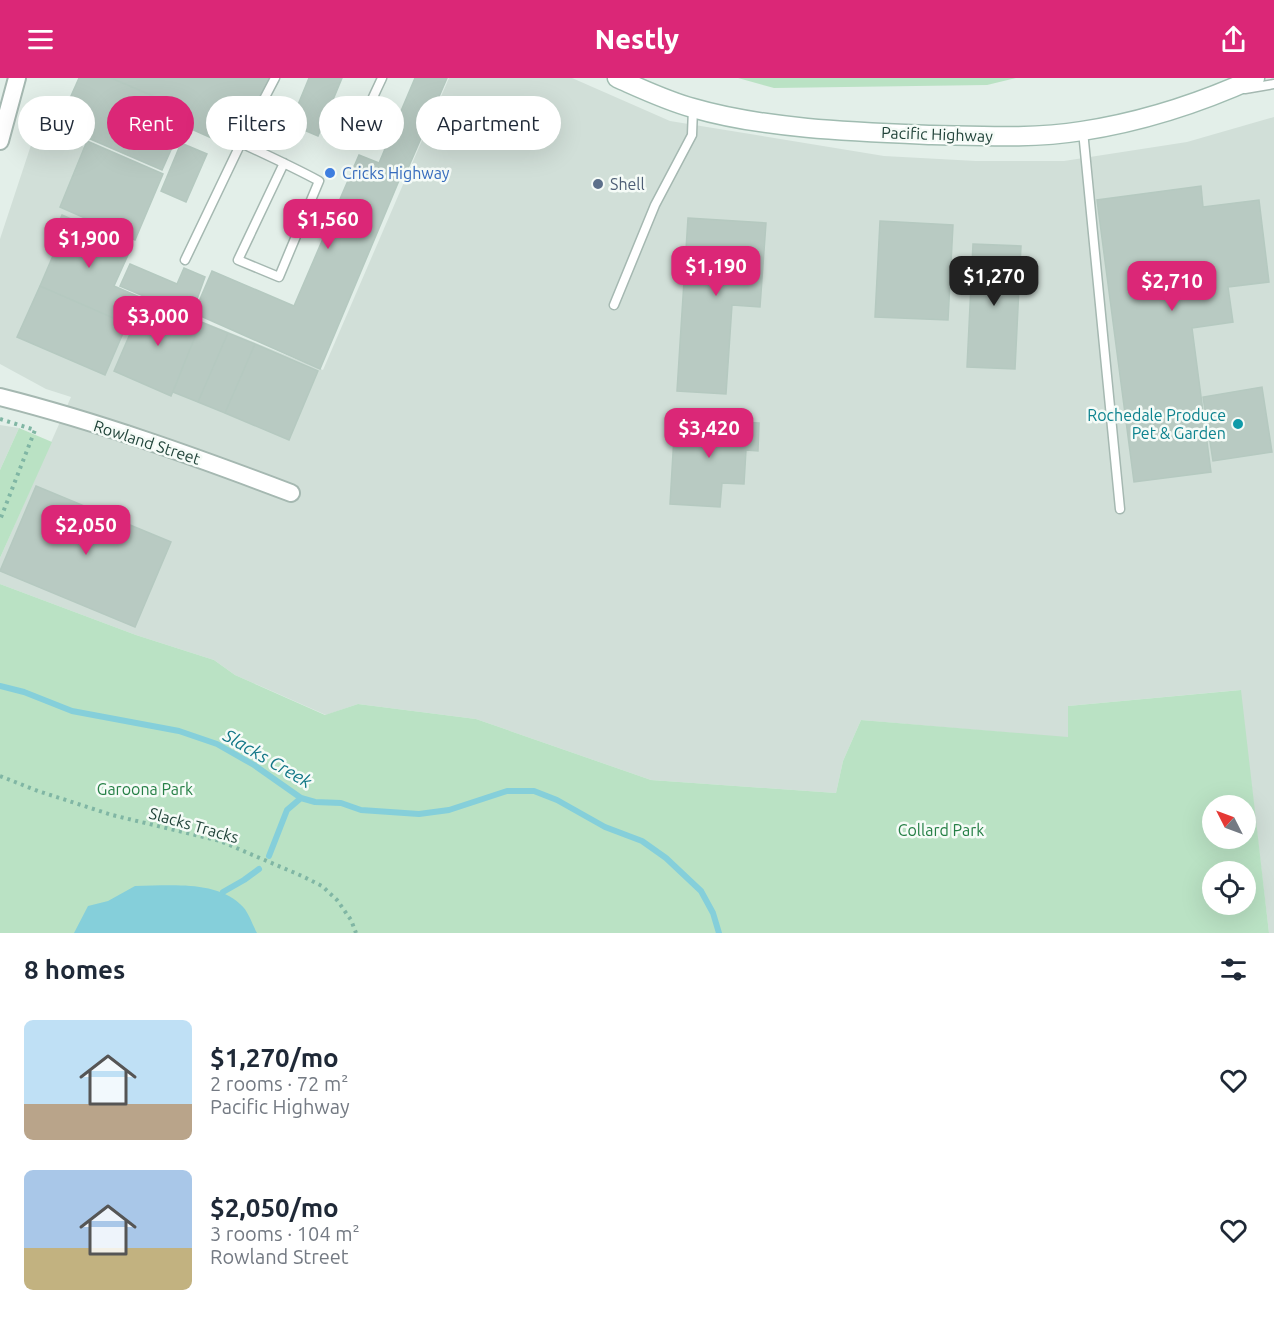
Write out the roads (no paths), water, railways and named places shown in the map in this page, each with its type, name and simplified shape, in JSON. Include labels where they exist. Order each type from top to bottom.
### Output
[{"type":"street","points":[[0,141],[17,78]]},
{"type":"street","name":"Pacific Highway","points":[[617,78],[693,108],[742,119],[902,134],[1036,136],[1083,131],[1152,116],[1219,94],[1255,78]]},
{"type":"street","name":"Rowland Street","points":[[0,398],[36,406],[152,443],[291,493]]},
{"type":"lane","points":[[266,96],[275,78]]},
{"type":"lane","points":[[374,96],[382,78]]},
{"type":"lane","points":[[1219,94],[1274,84]]},
{"type":"lane","points":[[614,305],[655,205],[692,135],[693,108]]},
{"type":"lane","points":[[1083,131],[1120,509]]},
{"type":"lane","points":[[185,260],[238,150]]},
{"type":"lane","points":[[256,150],[284,163],[319,180],[279,277],[238,260],[284,163]]},
{"type":"water","points":[[176,885],[217,891],[229,896],[243,907],[257,933],[74,933],[88,906],[108,901],[135,886]]},
{"type":"waterway","name":"Slacks Creek","points":[[0,686],[24,692],[72,711],[179,731],[217,744],[254,765],[301,798],[315,802],[341,803],[361,810],[419,814],[449,810],[507,791],[534,791],[557,800],[605,827],[642,841],[666,858],[701,891],[713,913],[719,933]]},
{"type":"waterway","points":[[269,856],[287,810],[301,798]]},
{"type":"waterway","points":[[223,892],[259,869]]},
{"type":"place","name":"Cricks Highway","points":[[330,173]]},
{"type":"place","name":"Shell","points":[[598,184]]},
{"type":"place","name":"Rochedale Produce Pet & Garden","points":[[1238,424]]},
{"type":"park label","name":"Garoona Park","points":[[145,789]]},
{"type":"park label","name":"Collard Park","points":[[941,830]]}]
